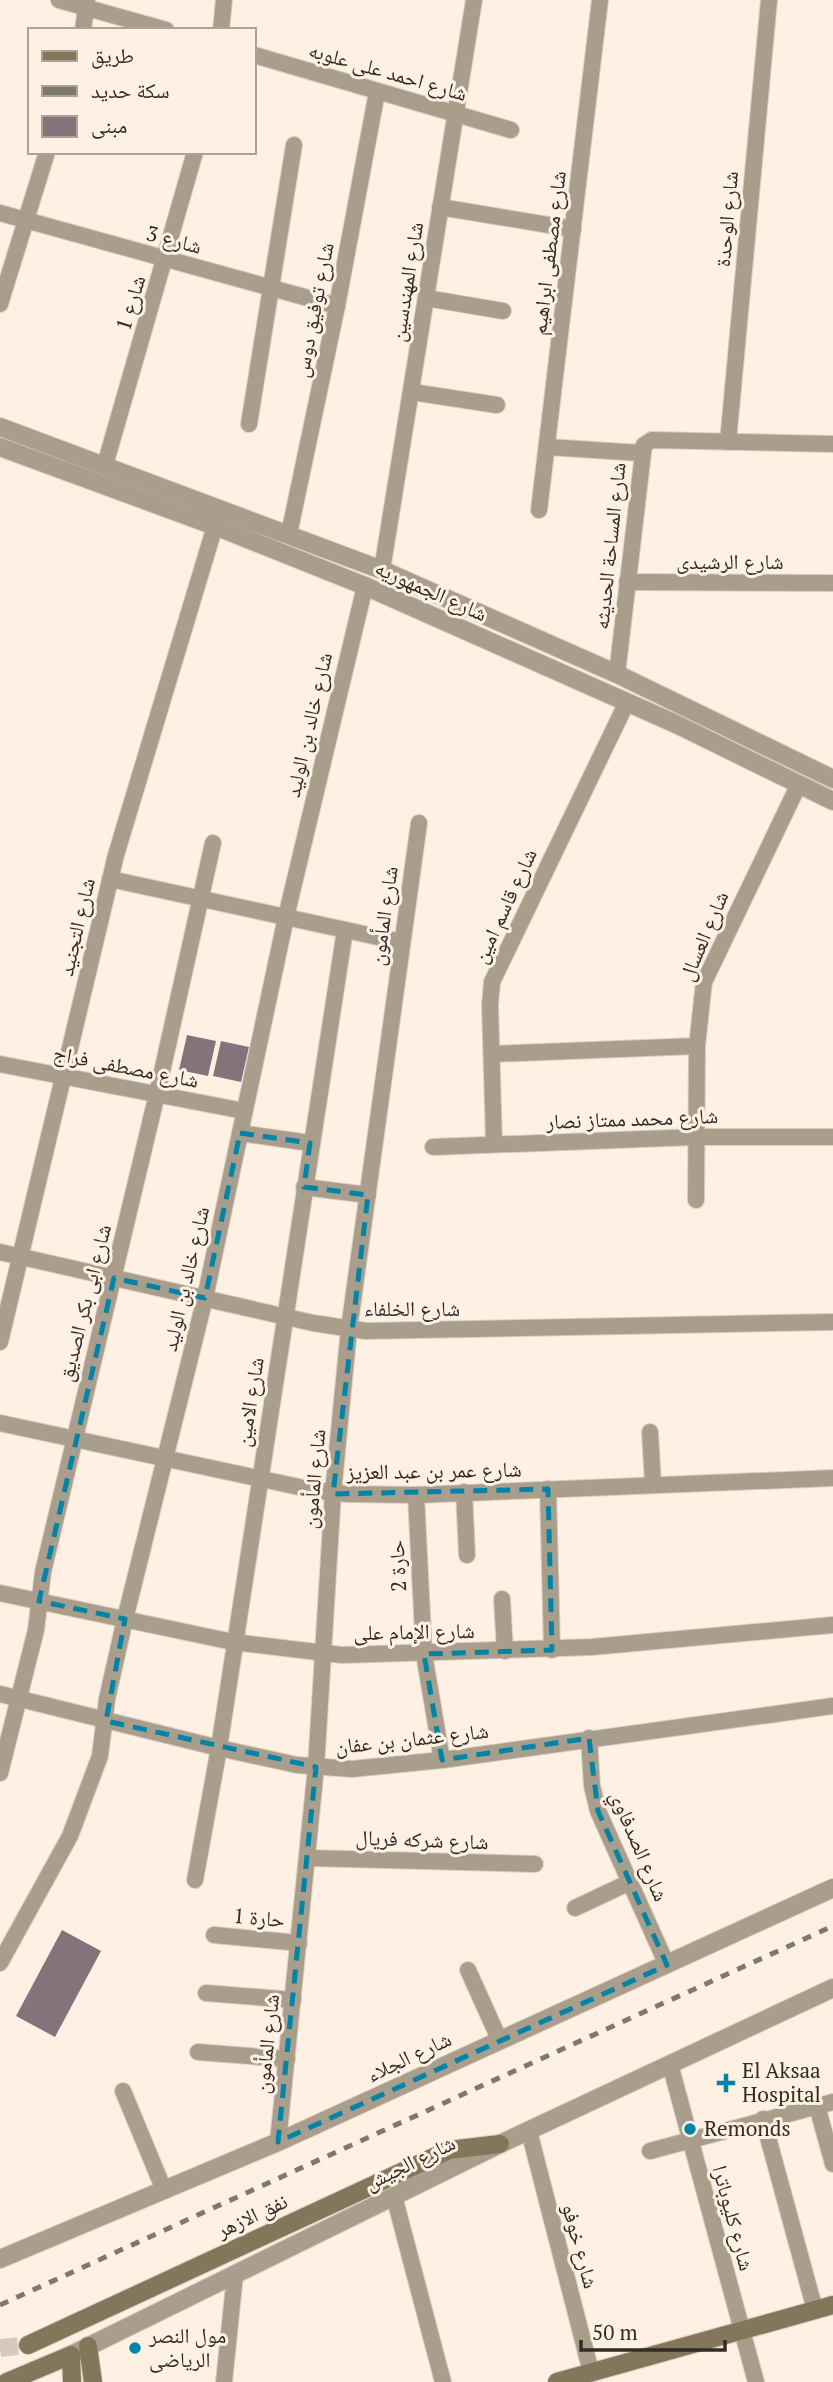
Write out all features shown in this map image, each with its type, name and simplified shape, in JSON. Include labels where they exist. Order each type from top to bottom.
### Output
[{"type":"main road","name":"نفق الازهر","points":[[27,2345],[449,2150],[500,2144]]},
{"type":"main road","points":[[557,2382],[589,2376],[833,2305]]},
{"type":"main road","points":[[88,2346],[93,2382]]},
{"type":"main road","points":[[71,2355],[72,2382]]},
{"type":"main road","name":"شارع الجيش","points":[[7,2382],[71,2355]]},
{"type":"street","points":[[59,0],[86,4],[160,28]]},
{"type":"street","points":[[220,28],[224,0]]},
{"type":"street","name":"شارع المهندسين","points":[[382,570],[474,0]]},
{"type":"street","name":"شارع مصطفى ابراهيم","points":[[539,510],[600,0]]},
{"type":"street","name":"شارع الوحدة","points":[[728,442],[769,0]]},
{"type":"street","points":[[83,28],[86,4]]},
{"type":"street","name":"شارع احمد على علوبه","points":[[256,56],[511,130]]},
{"type":"street","name":"شارع توفيق دوس","points":[[289,534],[337,306],[377,92]]},
{"type":"street","points":[[249,424],[293,145]]},
{"type":"street","points":[[0,304],[46,154]]},
{"type":"street","name":"شارع 1","points":[[104,465],[194,154]]},
{"type":"street","points":[[440,207],[573,229]]},
{"type":"street","name":"شارع 3","points":[[0,213],[337,306]]},
{"type":"street","points":[[426,298],[503,311]]},
{"type":"street","points":[[412,392],[497,405]]},
{"type":"street","name":"شارع الجمهوريه","points":[[0,427],[382,570],[617,674],[833,779]]},
{"type":"street","name":"شارع المساحة الحديثه","points":[[617,674],[644,445],[652,440],[833,444]]},
{"type":"street","name":"شارع الجمهوريه","points":[[0,447],[215,526],[365,586],[627,702],[833,801]]},
{"type":"street","points":[[547,447],[641,453]]},
{"type":"street","name":"شارع التجنيد","points":[[0,1342],[110,878],[215,526]]},
{"type":"street","name":"شارع الرشيدى","points":[[627,582],[833,583]]},
{"type":"street","name":"شارع خالد بن الوليد","points":[[0,1963],[81,1813],[100,1756],[107,1699],[125,1619],[205,1298],[286,916],[365,586]]},
{"type":"street","name":"شارع قاسم امين","points":[[494,1144],[490,994],[496,971],[627,702]]},
{"type":"street","name":"شارع العسال","points":[[696,1200],[697,1046],[701,996],[709,968],[799,784]]},
{"type":"street","name":"شارع المأمون","points":[[278,2142],[316,1767],[333,1493],[349,1329],[419,823]]},
{"type":"street","name":"شارع ابى بكر الصديق","points":[[0,1773],[19,1699],[43,1572],[157,1094],[213,843]]},
{"type":"street","points":[[110,878],[401,942]]},
{"type":"street","name":"شارع الامين","points":[[195,1880],[219,1748],[233,1642],[345,930]]},
{"type":"street","points":[[492,1054],[697,1046]]},
{"type":"street","name":"شارع مصطفى فراج","points":[[0,1064],[244,1111]]},
{"type":"street","points":[[240,1133],[310,1143]]},
{"type":"street","name":"شارع محمد ممتاز نصار","points":[[433,1146],[695,1136],[833,1137]]},
{"type":"street","points":[[304,1187],[368,1195]]},
{"type":"street","name":"شارع الخلفاء","points":[[0,1252],[284,1316],[349,1329],[384,1332],[833,1322]]},
{"type":"street","name":"شارع عمر بن عبد العزيز","points":[[0,1423],[333,1493],[416,1495],[833,1478]]},
{"type":"street","points":[[650,1432],[653,1485]]},
{"type":"street","points":[[548,1489],[552,1650]]},
{"type":"street","points":[[464,1492],[467,1555]]},
{"type":"street","name":"حارة 2","points":[[416,1495],[424,1654],[442,1760]]},
{"type":"street","name":"شارع الإمام على","points":[[0,1593],[233,1642],[322,1654],[552,1650],[833,1625]]},
{"type":"street","points":[[502,1599],[505,1651]]},
{"type":"street","name":"شارع عثمان بن عفان","points":[[0,1694],[219,1748],[316,1767],[352,1769],[442,1760],[833,1706]]},
{"type":"street","name":"شارع الصدفاوي","points":[[589,1738],[594,1798],[667,1965]]},
{"type":"street","name":"شارع شركه فريال","points":[[308,1858],[535,1864]]},
{"type":"street","points":[[575,1908],[630,1882]]},
{"type":"street","name":"شارع الجلاء","points":[[0,2259],[278,2142],[833,1888]]},
{"type":"street","name":"حارة 1","points":[[215,1935],[299,1942]]},
{"type":"street","points":[[468,1970],[500,2041]]},
{"type":"street","name":"شارع الجيش","points":[[71,2355],[500,2144],[833,1987]]},
{"type":"street","points":[[206,1993],[293,2000]]},
{"type":"street","points":[[198,2052],[287,2059]]},
{"type":"street","name":"شارع كليوباترا","points":[[670,2064],[756,2382]]},
{"type":"street","points":[[123,2091],[164,2190]]},
{"type":"street","points":[[650,2151],[690,2138],[825,2104],[833,2164]]},
{"type":"street","points":[[763,2119],[815,2310]]},
{"type":"street","name":"شارع خوفو","points":[[529,2131],[589,2376]]},
{"type":"street","points":[[394,2196],[443,2382]]},
{"type":"street","points":[[223,2382],[235,2275]]},
{"type":"highlighted area","points":[[240,1133],[310,1143],[304,1187],[368,1195],[333,1494],[548,1489],[552,1650],[424,1654],[442,1760],[589,1738],[598,1811],[667,1965],[278,2142],[316,1767],[106,1721],[125,1619],[39,1601],[114,1278],[205,1298]]},
{"type":"building","points":[[187,1035],[216,1041],[208,1076],[179,1070]]},
{"type":"building","points":[[221,1041],[249,1047],[241,1082],[213,1076]]},
{"type":"building","points":[[62,1930],[101,1951],[55,2037],[16,2016]]},
{"type":"tunnel","points":[[0,2348],[28,2345]]},
{"type":"railway","points":[[0,2305],[833,1926]]},
{"type":"place","name":"El Aksaa Hospital","points":[[726,2083]]},
{"type":"place","name":"Remonds","points":[[690,2129]]},
{"type":"place","name":"مول النصر الرياضى","points":[[135,2348]]}]
